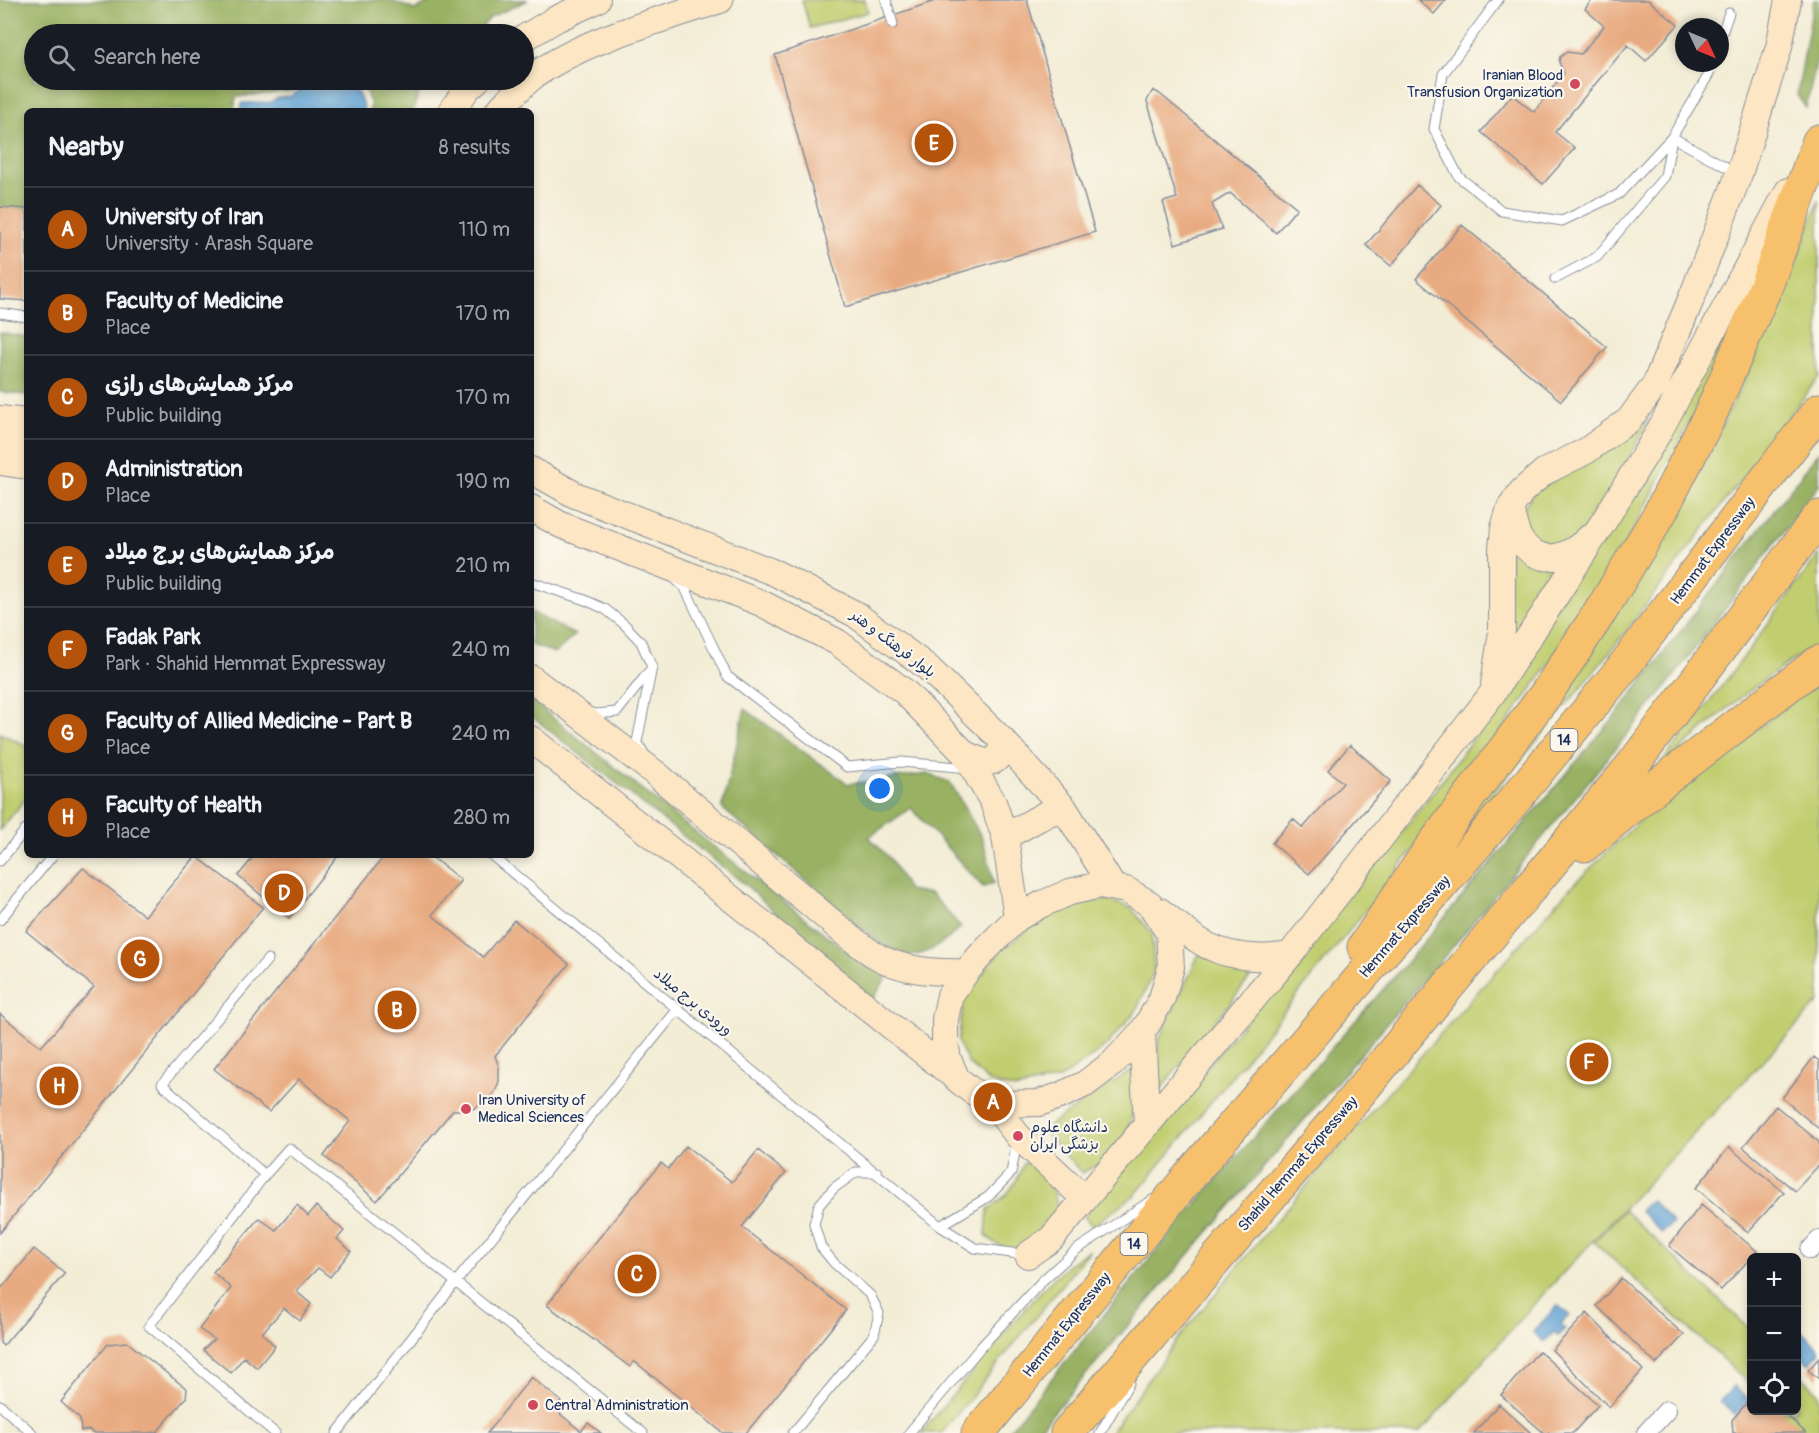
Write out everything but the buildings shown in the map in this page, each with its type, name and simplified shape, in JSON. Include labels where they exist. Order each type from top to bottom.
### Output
[{"type":"highway","points":[[1292,1056],[1428,852],[1546,694],[1604,606],[1660,513],[1710,414],[1767,286],[1819,141]]},
{"type":"highway","name":"Hemmat Expressway","points":[[978,1433],[1192,1173],[1507,809],[1591,707],[1819,410]]},
{"type":"highway","points":[[1525,893],[1631,766],[1819,517]]},
{"type":"highway","points":[[1525,893],[1667,779],[1819,662]]},
{"type":"highway","name":"Shahid Hemmat Expressway","points":[[1067,1433],[1354,1099],[1525,893]]},
{"type":"main road","points":[[534,32],[597,0]]},
{"type":"main road","points":[[534,76],[573,52],[720,0]]},
{"type":"main road","points":[[1492,694],[1502,631],[1502,548],[1504,528],[1510,508],[1522,491],[1544,472],[1586,451],[1629,420],[1655,385],[1694,292],[1739,174],[1779,47],[1788,0]]},
{"type":"main road","points":[[453,108],[467,90]]},
{"type":"main road","points":[[501,108],[520,90]]},
{"type":"main road","points":[[1028,1255],[1051,1239],[1290,955],[1492,694],[1604,522],[1662,426],[1819,132]]},
{"type":"main road","points":[[0,418],[24,422]]},
{"type":"main road","points":[[0,440],[24,443]]},
{"type":"main road","points":[[0,462],[24,466]]},
{"type":"main road","name":"بلوار فرهنگ و هنر","points":[[534,472],[575,495],[775,573],[855,614],[927,667],[1003,741],[1064,808],[1113,887]]},
{"type":"main road","points":[[1510,508],[1516,531],[1523,544],[1537,555],[1553,558],[1570,552],[1604,522]]},
{"type":"main road","name":"بلوار فرهنگ و هنر","points":[[534,510],[561,525],[761,603],[837,642],[905,692],[969,761],[993,802],[1005,837],[1017,918]]},
{"type":"main road","points":[[534,680],[655,773],[874,955],[894,965],[921,970],[943,973],[966,972]]},
{"type":"main road","points":[[534,741],[972,1091],[992,1102],[1039,1103],[1062,1095],[1085,1084],[1113,1063],[1142,1032],[1162,998],[1171,967],[1169,933],[1150,904]]},
{"type":"main road","points":[[969,761],[983,763],[994,761],[1001,753],[1003,741]]},
{"type":"main road","points":[[1005,837],[1046,814],[1064,808]]},
{"type":"main road","points":[[957,1079],[947,1051],[945,1019],[950,995],[986,949],[1017,918],[1070,892],[1100,885],[1126,890],[1150,904],[1200,942],[1223,951],[1252,958],[1290,955]]},
{"type":"main road","points":[[1142,1032],[1147,1125]]},
{"type":"main road","points":[[992,1102],[1018,1136],[1085,1199]]},
{"type":"street","points":[[1647,1433],[1667,1410]]},
{"type":"lane","points":[[886,0],[893,24]]},
{"type":"lane","points":[[1498,0],[1443,74],[1434,129],[1459,177],[1502,211],[1562,221],[1619,194],[1672,137],[1710,72]]},
{"type":"lane","points":[[1727,18],[1729,13]]},
{"type":"lane","points":[[1672,137],[1739,174]]},
{"type":"lane","points":[[1555,279],[1597,257],[1665,176],[1672,137]]},
{"type":"lane","points":[[0,313],[24,317]]},
{"type":"lane","points":[[660,564],[685,588],[727,676],[847,767],[901,762],[969,761]]},
{"type":"lane","points":[[534,583],[605,609],[641,642],[652,667],[637,742],[655,773]]},
{"type":"lane","points":[[555,698],[583,712],[596,714],[617,712],[652,667]]},
{"type":"lane","points":[[0,861],[24,832]]},
{"type":"lane","points":[[0,920],[51,858]]},
{"type":"lane","name":"ورودی برج میلاد","points":[[495,858],[940,1226],[975,1248],[1028,1255]]},
{"type":"lane","points":[[265,1175],[162,1084],[268,958]]},
{"type":"lane","points":[[337,1433],[455,1283],[678,1009]]},
{"type":"lane","points":[[940,1226],[988,1197],[1011,1173],[1018,1136]]},
{"type":"lane","points":[[275,1433],[150,1326],[265,1175],[289,1148],[643,1433]]},
{"type":"lane","points":[[793,1433],[874,1335],[879,1313],[870,1294],[834,1263],[821,1247],[814,1224],[819,1205],[834,1188],[856,1172],[877,1172]]},
{"type":"lane","points":[[909,1433],[979,1349],[1043,1280],[1077,1250],[1192,1173]]},
{"type":"lane","points":[[1141,1363],[1171,1312]]},
{"type":"lane","points":[[1100,1433],[1135,1373]]},
{"type":"lane","points":[[0,1405],[32,1433]]},
{"type":"green space","points":[[0,0],[389,0],[415,10],[435,0],[528,0],[491,17],[484,24],[24,24],[24,90],[293,90],[236,97],[234,108],[24,108],[24,210],[0,208]]},
{"type":"green space","points":[[802,0],[865,0],[868,12],[810,28]]},
{"type":"green space","points":[[1814,0],[1819,0],[1819,51],[1806,108],[1797,95]]},
{"type":"green space","points":[[365,90],[423,90],[418,95],[414,108],[370,108]]},
{"type":"green space","points":[[1819,200],[1819,377],[1610,652],[1434,866],[1694,482],[1745,379],[1800,252]]},
{"type":"green space","points":[[1757,279],[1692,417],[1635,527],[1546,669],[1458,791],[1382,890],[1178,1143],[1135,1195],[1092,1226],[1084,1216],[1383,855],[1483,725]]},
{"type":"green space","points":[[0,332],[24,336],[24,395],[0,392]]},
{"type":"green space","points":[[1650,420],[1601,505],[1579,535],[1567,543],[1542,546],[1527,532],[1523,508],[1534,492]]},
{"type":"green space","points":[[1819,452],[1819,485],[1665,688],[1461,937],[1036,1433],[1007,1433],[1189,1211],[1407,962],[1616,715]]},
{"type":"green space","points":[[1511,543],[1567,566],[1503,666]]},
{"type":"green space","points":[[1819,554],[1819,645],[1751,690],[1648,780],[1729,677]]},
{"type":"green space","points":[[534,614],[575,635],[555,653],[534,646]]},
{"type":"green space","points":[[1819,684],[1819,1002],[1524,1315],[1420,1433],[1110,1433],[1176,1341],[1259,1241],[1569,889],[1640,820],[1798,697]]},
{"type":"green space","points":[[534,702],[853,956],[888,975],[871,1002],[748,887],[534,718]]},
{"type":"green space","points":[[745,709],[848,784],[927,774],[950,782],[983,840],[994,883],[983,887],[911,808],[869,837],[891,860],[908,890],[931,894],[961,927],[937,947],[922,954],[907,955],[880,944],[722,808]]},
{"type":"green space","points":[[0,733],[24,745],[24,801],[0,830]]},
{"type":"green space","points":[[1108,900],[1131,908],[1152,933],[1154,971],[1136,1011],[1103,1049],[1059,1079],[1014,1089],[990,1082],[969,1064],[958,1042],[964,998],[1000,951],[1042,919],[1082,901]]},
{"type":"green space","points":[[1199,954],[1254,973],[1160,1090],[1158,1042]]},
{"type":"green space","points":[[1132,1070],[1135,1108],[1125,1137],[1103,1162],[1082,1173],[1042,1130]]},
{"type":"green space","points":[[1024,1163],[1033,1163],[1043,1175],[1055,1194],[1057,1205],[1055,1216],[1049,1226],[1024,1247],[1013,1249],[998,1245],[986,1235],[988,1209],[1010,1190]]},
{"type":"green space","points":[[1624,1210],[1747,1326],[1747,1381],[1594,1242]]},
{"type":"green space","points":[[1090,1250],[942,1433],[921,1433],[1032,1301],[1065,1268]]},
{"type":"green space","points":[[1801,1376],[1819,1393],[1819,1433],[1805,1433],[1785,1415],[1801,1415]]},
{"type":"water","points":[[300,90],[354,90],[357,91],[364,107],[241,108],[242,103],[270,102],[291,96]]},
{"type":"water","points":[[1651,1200],[1673,1223],[1662,1233],[1640,1211]]},
{"type":"water","points":[[1558,1305],[1569,1315],[1561,1324],[1565,1329],[1558,1336],[1554,1332],[1544,1342],[1533,1332]]},
{"type":"water","points":[[1801,1331],[1819,1348],[1819,1353],[1809,1364],[1801,1355]]},
{"type":"water","points":[[1734,1386],[1747,1398],[1745,1424],[1720,1401]]},
{"type":"place","name":"Iranian Blood Transfusion Organization","points":[[1575,84]]},
{"type":"place","name":"مرکز همایش‌های برج میلاد","points":[[934,143]]},
{"type":"place","name":"Administration","points":[[284,893]]},
{"type":"place","name":"Faculty of Allied Medicine - Part B","points":[[140,959]]},
{"type":"place","name":"Faculty of Medicine","points":[[397,1010]]},
{"type":"place","name":"Fadak Park","points":[[1589,1062]]},
{"type":"place","name":"Faculty of Health","points":[[59,1086]]},
{"type":"place","name":"University of Iran","points":[[993,1102]]},
{"type":"place","name":"Iran University of Medical Sciences","points":[[466,1109]]},
{"type":"place","name":"دانشگاه علوم بزشگى ايران","points":[[1018,1136]]},
{"type":"place","name":"مرکز همایش‌های رازی","points":[[637,1274]]},
{"type":"place","name":"Central Administration","points":[[533,1405]]}]
